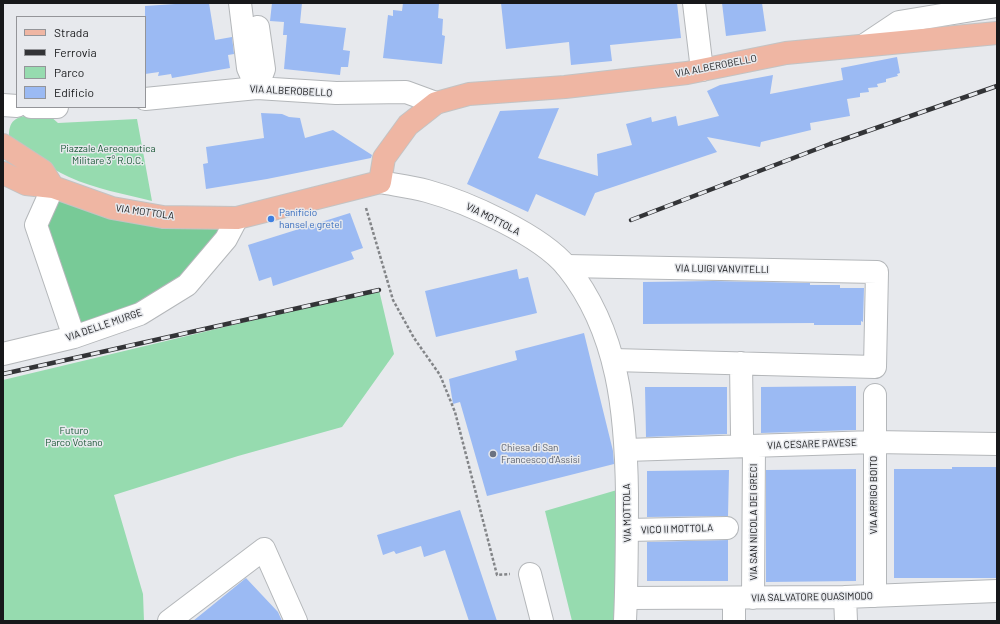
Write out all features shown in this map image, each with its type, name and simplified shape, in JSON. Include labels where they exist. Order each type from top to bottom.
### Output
[{"type":"main road","name":"VIA ALBEROBELLO","points":[[380,182],[384,158],[408,125],[436,103],[469,94],[565,87],[702,70],[786,53],[866,44],[997,33]]},
{"type":"main road","points":[[3,145],[43,171],[53,187]]},
{"type":"main road","name":"VIA MOTTOLA","points":[[3,173],[26,184],[53,187],[112,208],[163,217],[237,218],[380,182]]},
{"type":"street","points":[[240,3],[248,68],[257,88]]},
{"type":"street","points":[[254,3],[264,69],[257,88]]},
{"type":"street","points":[[694,3],[702,70]]},
{"type":"street","points":[[866,44],[899,22],[938,9],[997,6]]},
{"type":"street","name":"VIA ALBEROBELLO","points":[[146,99],[257,88],[336,93],[406,92],[436,103]]},
{"type":"street","points":[[3,105],[16,106]]},
{"type":"street","name":"VIA MOTTOLA","points":[[380,182],[427,191],[471,206],[510,226],[538,242],[566,266],[586,296],[603,329],[614,360],[624,421],[626,450],[627,530],[625,621]]},
{"type":"street","points":[[53,187],[36,224],[74,337]]},
{"type":"street","name":"VIA DELLE MURGE","points":[[3,354],[74,337],[140,314],[187,285],[226,239],[237,218]]},
{"type":"street","name":"VIA LUIGI VANVITELLI","points":[[566,266],[877,272],[875,367],[741,363]]},
{"type":"street","points":[[614,360],[741,363]]},
{"type":"street","name":"VIA SAN NICOLA DEI GRECI","points":[[734,621],[744,598],[748,440],[741,363]]},
{"type":"street","name":"VIA ARRIGO BOITO","points":[[874,596],[875,395]]},
{"type":"street","name":"VIA CESARE PAVESE","points":[[626,450],[748,440],[997,444]]},
{"type":"street","name":"VICO II MOTTOLA","points":[[627,530],[727,528]]},
{"type":"street","points":[[169,621],[264,549],[296,621]]},
{"type":"street","points":[[530,574],[542,621]]},
{"type":"street","name":"VIA SALVATORE QUASIMODO","points":[[626,598],[845,597],[997,591]]},
{"type":"street","points":[[845,597],[846,621]]},
{"type":"path","points":[[366,207],[392,300],[414,338],[440,375],[455,412],[497,575],[530,574]]},
{"type":"green space","name":"Piazzale Aereonautica Militare 3° R.O.C.","points":[[28,116],[50,116],[58,123],[137,119],[152,201],[100,188],[69,177],[31,154],[9,137],[12,123],[16,119]]},
{"type":"green space","points":[[56,196],[163,224],[220,229],[181,280],[136,307],[82,327],[45,225]]},
{"type":"green space","name":"Futuro Parco Votano","points":[[379,290],[394,354],[342,427],[238,456],[114,495],[143,594],[144,621],[3,621],[3,380]]},
{"type":"green space","points":[[617,490],[617,621],[572,621],[545,511]]},
{"type":"building","points":[[209,3],[215,40],[232,37],[234,54],[228,55],[230,68],[172,78],[171,74],[158,76],[159,72],[146,74],[145,6]]},
{"type":"building","points":[[272,3],[302,3],[300,23],[346,28],[343,50],[350,51],[348,67],[341,67],[340,75],[284,69],[287,35],[283,35],[284,22],[270,21]]},
{"type":"building","points":[[403,3],[439,3],[438,18],[443,19],[442,35],[445,36],[442,64],[383,58],[388,15],[393,16],[393,10],[402,11]]},
{"type":"building","points":[[501,3],[677,3],[681,38],[610,45],[612,61],[571,65],[569,42],[506,49]]},
{"type":"building","points":[[722,3],[762,3],[766,31],[726,36]]},
{"type":"building","points":[[897,57],[900,73],[897,74],[898,76],[886,79],[886,82],[877,84],[878,87],[868,88],[869,92],[860,93],[860,97],[847,99],[850,116],[810,123],[811,130],[761,142],[760,147],[707,137],[717,152],[595,193],[585,216],[536,194],[528,212],[467,184],[500,111],[559,108],[538,158],[598,176],[597,154],[632,145],[626,124],[651,117],[652,122],[676,116],[678,126],[719,116],[707,91],[720,85],[773,75],[770,94],[843,80],[841,68]]},
{"type":"building","points":[[261,113],[282,114],[289,117],[300,118],[305,138],[333,130],[372,155],[371,158],[267,179],[206,189],[203,164],[208,163],[206,147],[264,138]]},
{"type":"building","points":[[350,213],[363,248],[351,252],[354,259],[273,286],[271,277],[259,281],[248,245]]},
{"type":"building","points":[[517,269],[519,279],[528,277],[537,313],[436,337],[425,291]]},
{"type":"building","points":[[713,281],[810,283],[810,285],[840,285],[840,288],[864,288],[863,322],[861,321],[861,325],[814,325],[814,323],[643,324],[643,282]]},
{"type":"building","points":[[584,333],[613,451],[614,464],[487,496],[460,402],[453,404],[449,379],[517,360],[515,351]]},
{"type":"building","points":[[856,386],[856,430],[761,433],[761,387]]},
{"type":"building","points":[[645,387],[727,387],[727,434],[646,437]]},
{"type":"building","points":[[952,467],[997,467],[997,578],[894,578],[894,469],[952,469]]},
{"type":"building","points":[[856,469],[856,581],[766,582],[766,470]]},
{"type":"building","points":[[729,470],[728,516],[647,517],[647,471]]},
{"type":"building","points":[[460,510],[497,621],[469,621],[445,550],[424,557],[421,546],[396,554],[394,551],[383,555],[377,535]]},
{"type":"building","points":[[728,540],[728,581],[647,581],[647,542]]},
{"type":"building","points":[[246,578],[278,612],[282,621],[193,621]]},
{"type":"railway","points":[[631,220],[830,144],[997,86]]},
{"type":"railway","points":[[3,374],[379,290]]},
{"type":"place","name":"Panificio hansel e gretel","points":[[271,219]]},
{"type":"place","name":"Chiesa di San Francesco d'Assisi","points":[[493,454]]}]
